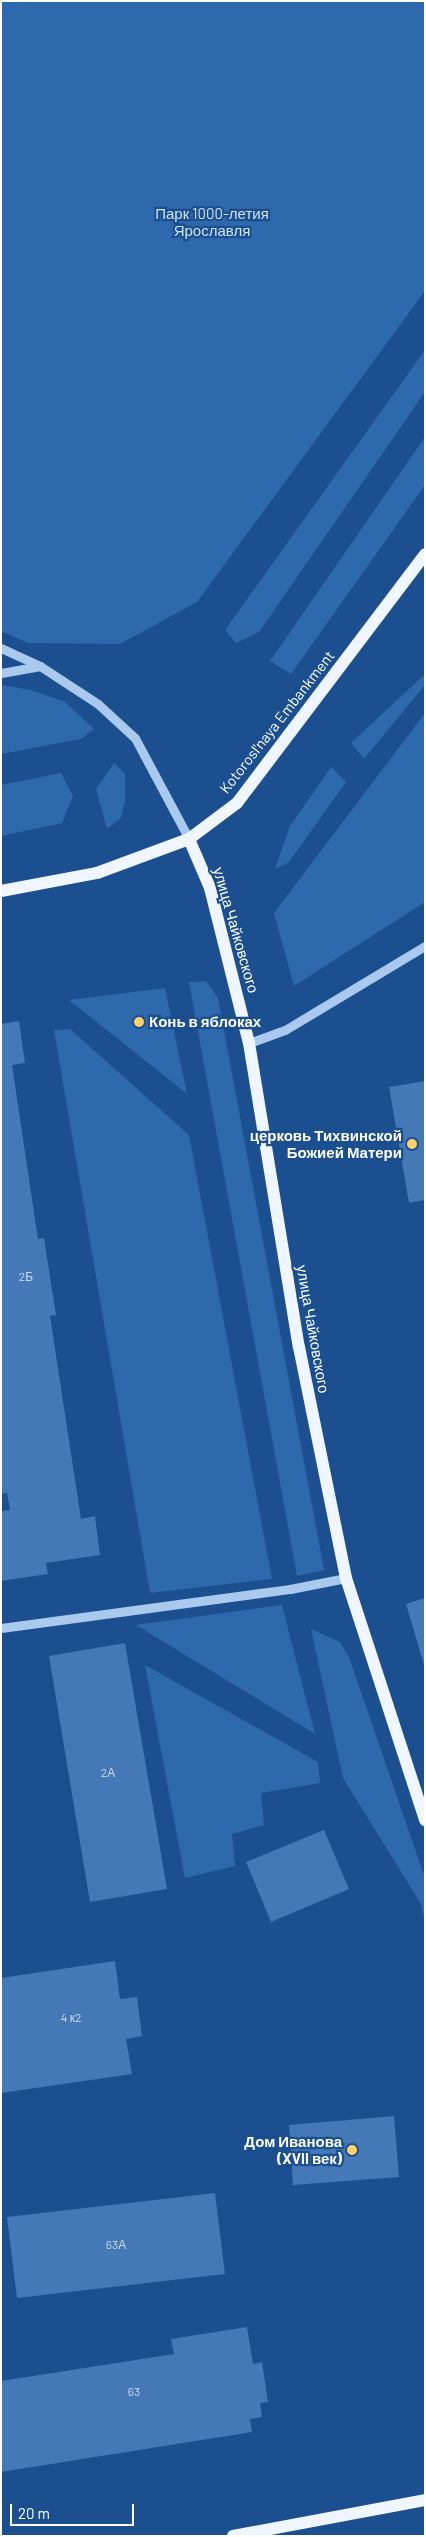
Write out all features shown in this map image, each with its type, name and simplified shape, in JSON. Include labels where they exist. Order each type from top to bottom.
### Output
[{"type":"main road","name":"Kotorosl'naya Embankment","points":[[1,891],[97,873],[189,840],[237,803],[425,554]]},
{"type":"main road","name":"улица Чайковского","points":[[189,840],[210,888],[249,1043],[299,1347],[346,1578],[424,1813]]},
{"type":"main road","points":[[233,2536],[425,2500]]},
{"type":"lane","points":[[1,648],[40,666],[98,704],[135,738],[189,840]]},
{"type":"lane","points":[[1,672],[40,666]]},
{"type":"lane","points":[[249,1043],[285,1030],[425,946]]},
{"type":"lane","points":[[1,1628],[290,1589],[346,1578]]},
{"type":"green space","name":"Парк 1000-летия Ярославля","points":[[1,1],[425,1],[425,291],[197,602],[120,644],[28,643],[1,631]]},
{"type":"green space","points":[[425,350],[425,392],[259,632],[236,643],[225,630]]},
{"type":"green space","points":[[425,437],[425,485],[291,674],[270,661]]},
{"type":"green space","points":[[425,674],[425,685],[364,759],[351,743]]},
{"type":"green space","points":[[1,685],[31,690],[65,702],[94,729],[81,739],[1,754]]},
{"type":"green space","points":[[425,713],[425,902],[294,986],[274,913]]},
{"type":"green space","points":[[114,763],[125,774],[125,801],[121,818],[107,829],[96,789]]},
{"type":"green space","points":[[331,767],[346,782],[289,862],[275,869],[290,826]]},
{"type":"green space","points":[[61,773],[73,796],[62,823],[1,836],[1,785]]},
{"type":"green space","points":[[206,981],[218,998],[324,1570],[297,1576],[189,982]]},
{"type":"green space","points":[[165,988],[187,1094],[69,1000]]},
{"type":"green space","points":[[70,1029],[189,1135],[272,1579],[150,1593],[54,1030]]},
{"type":"green space","points":[[282,1605],[315,1734],[136,1625]]},
{"type":"green space","points":[[311,1629],[340,1642],[349,1657],[425,1878],[425,1922],[421,1904],[343,1778]]},
{"type":"green space","points":[[145,1665],[318,1762],[320,1783],[261,1793],[264,1825],[232,1834],[235,1866],[185,1878]]},
{"type":"building","points":[[19,1021],[25,1063],[12,1065],[38,1239],[44,1238],[56,1315],[50,1316],[81,1519],[95,1516],[100,1555],[46,1563],[48,1574],[1,1581],[1,1511],[10,1510],[7,1493],[1,1494],[1,1024]]},
{"type":"building","name":"церковь Тихвинской Божией Матери","points":[[425,1081],[425,1200],[409,1203],[389,1087]]},
{"type":"building","points":[[425,1598],[425,1665],[424,1665],[406,1604]]},
{"type":"building","points":[[125,1643],[167,1889],[90,1902],[49,1656]]},
{"type":"building","points":[[324,1830],[349,1889],[271,1922],[246,1862]]},
{"type":"building","points":[[115,1961],[120,1999],[137,1997],[142,2036],[126,2039],[132,2074],[1,2093],[1,1978]]},
{"type":"building","points":[[394,2116],[399,2177],[293,2185],[289,2125]]},
{"type":"building","points":[[215,2193],[225,2274],[17,2298],[7,2217]]},
{"type":"building","points":[[247,2327],[253,2364],[262,2362],[268,2402],[260,2403],[262,2417],[250,2419],[252,2432],[1,2472],[1,2381],[174,2354],[171,2339]]},
{"type":"place","name":"Конь в яблоках","points":[[139,1022]]},
{"type":"place","name":"церковь Тихвинской Божией Матери","points":[[412,1144]]},
{"type":"place","name":"Дом Иванова (XVII век)","points":[[352,2150]]}]
